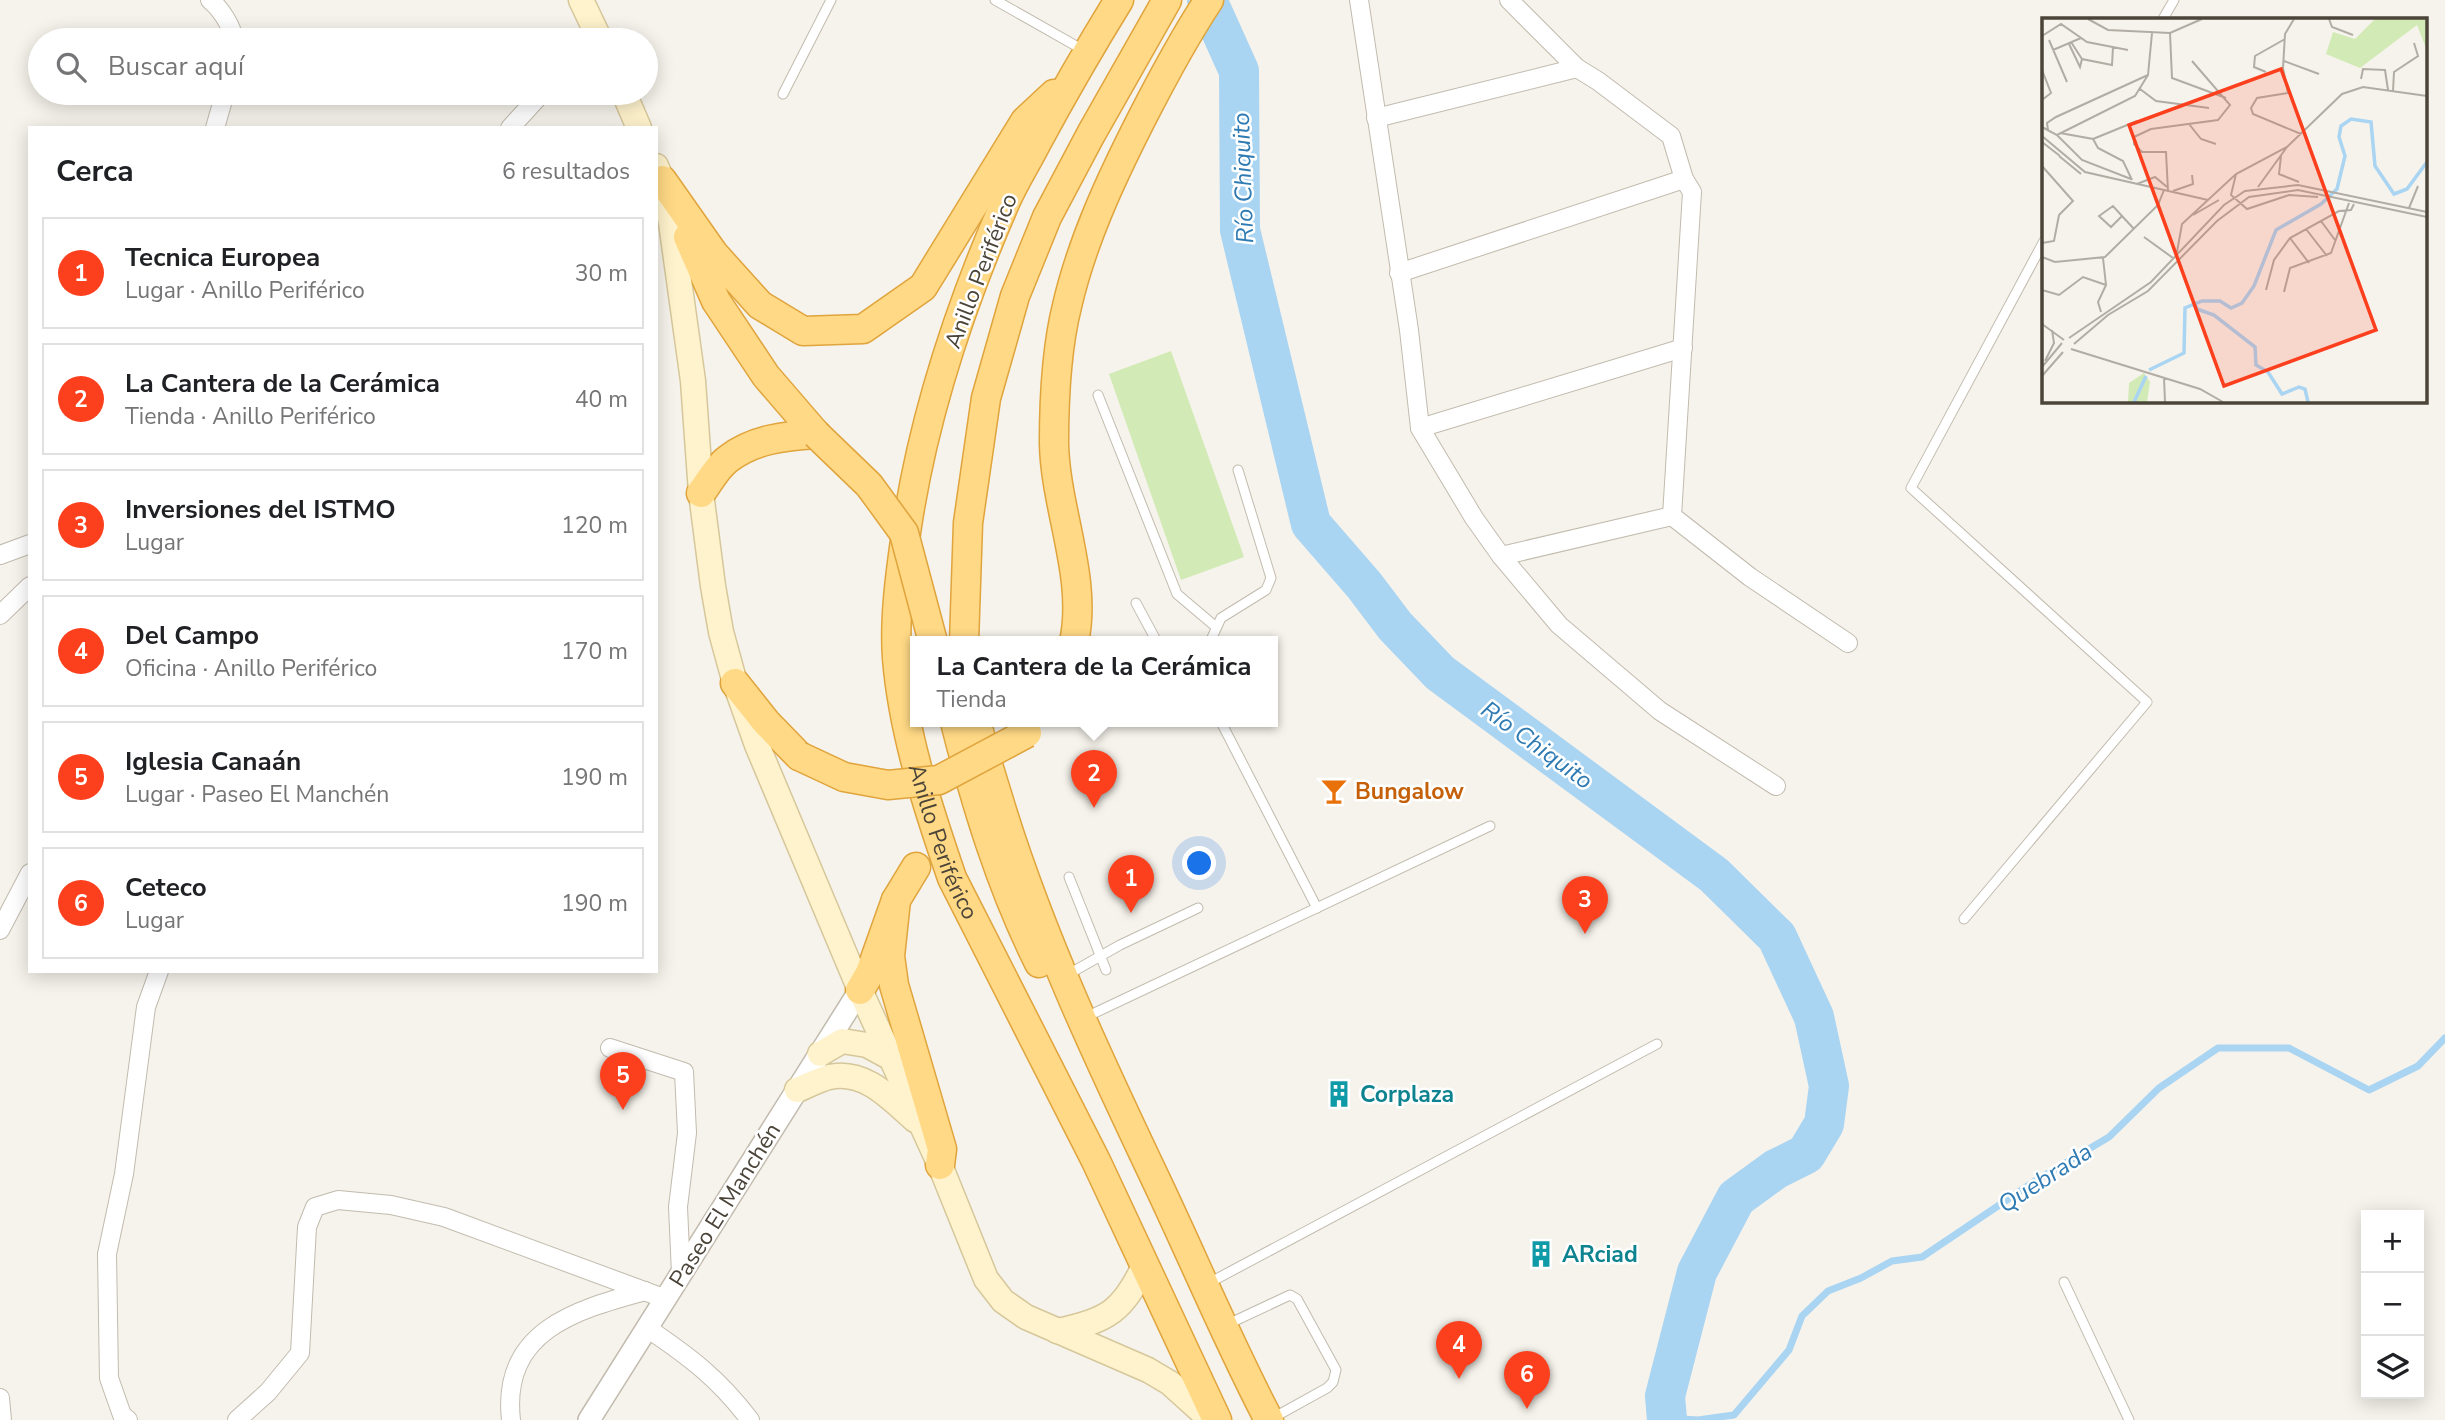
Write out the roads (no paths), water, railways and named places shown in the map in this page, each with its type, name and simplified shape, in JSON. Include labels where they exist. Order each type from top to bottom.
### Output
[{"type":"highway","name":"Anillo Periférico","points":[[1119,0],[1072,78],[1006,201],[962,314],[933,400],[914,480],[900,575],[897,657],[907,726],[952,878],[1096,1161],[1217,1420]]},
{"type":"highway","points":[[1075,636],[1076,576],[1065,526],[1054,445],[1057,361],[1067,305],[1110,180],[1181,42],[1209,0]]},
{"type":"highway","name":"Anillo Periférico","points":[[964,636],[968,523],[986,398],[1014,296],[1047,217],[1162,9]]},
{"type":"highway","points":[[659,173],[714,254],[760,305],[803,331],[863,329],[923,288],[1024,121],[1072,78]]},
{"type":"highway","points":[[659,173],[716,301],[766,376],[816,434],[869,485],[904,533],[931,636]]},
{"type":"highway","points":[[701,493],[726,460],[755,443],[783,436],[816,434]]},
{"type":"highway","points":[[735,683],[766,722],[799,756],[844,777],[888,785],[939,780],[1027,733],[1031,727]]},
{"type":"highway","points":[[956,727],[974,796],[1020,925],[1072,1029],[1117,1100]]},
{"type":"highway","points":[[978,727],[1023,878],[1062,977],[1117,1100],[1269,1420]]},
{"type":"highway","points":[[860,990],[870,973],[896,900],[916,867]]},
{"type":"highway","points":[[896,900],[890,956],[894,985],[942,1149],[940,1165]]},
{"type":"main road","points":[[581,0],[590,28]]},
{"type":"main road","points":[[629,105],[638,126]]},
{"type":"main road","points":[[659,173],[671,223],[693,381],[701,493],[713,586],[721,632],[735,683],[757,745],[860,990],[940,1165],[986,1279],[1003,1301],[1026,1317],[1149,1370],[1177,1389],[1210,1420]]},
{"type":"main road","points":[[820,1054],[842,1041],[867,1045],[893,1059]]},
{"type":"main road","points":[[797,1090],[830,1077],[860,1078],[879,1089],[922,1126]]},
{"type":"main road","points":[[1057,1331],[1094,1322],[1109,1314],[1122,1304],[1133,1290],[1145,1264]]},
{"type":"street","points":[[210,0],[231,28]]},
{"type":"street","points":[[1359,0],[1409,330],[1420,428],[1474,518],[1501,556],[1559,625],[1660,710],[1776,786]]},
{"type":"street","points":[[1508,0],[1577,68],[1598,80],[1671,136],[1684,178],[1692,192],[1672,516]]},
{"type":"street","points":[[1376,118],[1577,68]]},
{"type":"street","points":[[216,126],[222,105]]},
{"type":"street","points":[[512,126],[531,105]]},
{"type":"street","points":[[1399,272],[1684,178]]},
{"type":"street","points":[[1420,428],[1683,348]]},
{"type":"street","points":[[1501,556],[1672,516]]},
{"type":"street","points":[[1672,516],[1751,577],[1848,643]]},
{"type":"street","points":[[0,555],[28,545]]},
{"type":"street","points":[[0,615],[28,588]]},
{"type":"street","points":[[0,930],[28,877]]},
{"type":"street","points":[[128,1420],[122,1415],[109,1378],[107,1254],[124,1174],[146,1007],[158,973]]},
{"type":"street","name":"Paseo El Manchén","points":[[589,1420],[860,990]]},
{"type":"street","points":[[610,1048],[684,1072],[687,1133],[678,1207],[681,1273]]},
{"type":"street","points":[[237,1420],[268,1392],[300,1353],[307,1227],[315,1207],[338,1200],[391,1206],[444,1217],[666,1299]]},
{"type":"street","points":[[511,1420],[509,1404],[516,1364],[544,1331],[590,1306],[645,1291]]},
{"type":"street","points":[[647,1328],[695,1360],[728,1391],[750,1420]]},
{"type":"street","points":[[0,1398],[2,1420]]},
{"type":"lane","points":[[783,94],[831,0]]},
{"type":"lane","points":[[995,0],[1087,52]]},
{"type":"lane","points":[[2164,18],[2174,0]]},
{"type":"lane","points":[[1964,919],[2147,702],[1911,488],[2042,245]]},
{"type":"lane","points":[[1098,395],[1177,594],[1216,627]]},
{"type":"lane","points":[[1212,636],[1221,618],[1266,590],[1271,578],[1238,470]]},
{"type":"lane","points":[[1136,603],[1154,636]]},
{"type":"lane","points":[[1224,727],[1317,908]]},
{"type":"lane","points":[[1081,1019],[1490,826]]},
{"type":"lane","points":[[1069,877],[1106,970]]},
{"type":"lane","points":[[1062,977],[1198,908]]},
{"type":"lane","points":[[1205,1285],[1657,1044]]},
{"type":"lane","points":[[2064,1282],[2129,1420]]},
{"type":"lane","points":[[1224,1326],[1290,1295],[1297,1299],[1336,1370],[1327,1388],[1269,1420]]},
{"type":"waterway","name":"Río Chiquito","points":[[1207,0],[1239,71],[1240,230],[1311,524],[1364,585],[1395,626],[1440,673],[1714,875],[1777,937],[1814,1017],[1829,1086],[1824,1124],[1806,1154],[1776,1169],[1736,1198],[1697,1272],[1665,1396],[1667,1420]]},
{"type":"waterway","name":"Quebrada","points":[[1667,1418],[1698,1420],[1734,1415],[1789,1350],[1802,1316],[1828,1291],[1861,1278],[1892,1261],[1922,1257],[2035,1181],[2109,1137],[2159,1088],[2218,1048],[2289,1048],[2369,1090],[2418,1066],[2445,1038]]},
{"type":"place","name":"Bungalow","points":[[1334,791]]},
{"type":"place","name":"La Cantera de la Cerámica","points":[[1094,808]]},
{"type":"place","name":"Tecnica Europea","points":[[1131,913]]},
{"type":"place","name":"Inversiones del ISTMO","points":[[1585,934]]},
{"type":"place","name":"Corplaza","points":[[1339,1094]]},
{"type":"place","name":"Iglesia Canaán","points":[[623,1110]]},
{"type":"place","name":"ARciad","points":[[1541,1254]]},
{"type":"place","name":"Del Campo","points":[[1459,1379]]},
{"type":"place","name":"Ceteco","points":[[1527,1409]]}]
